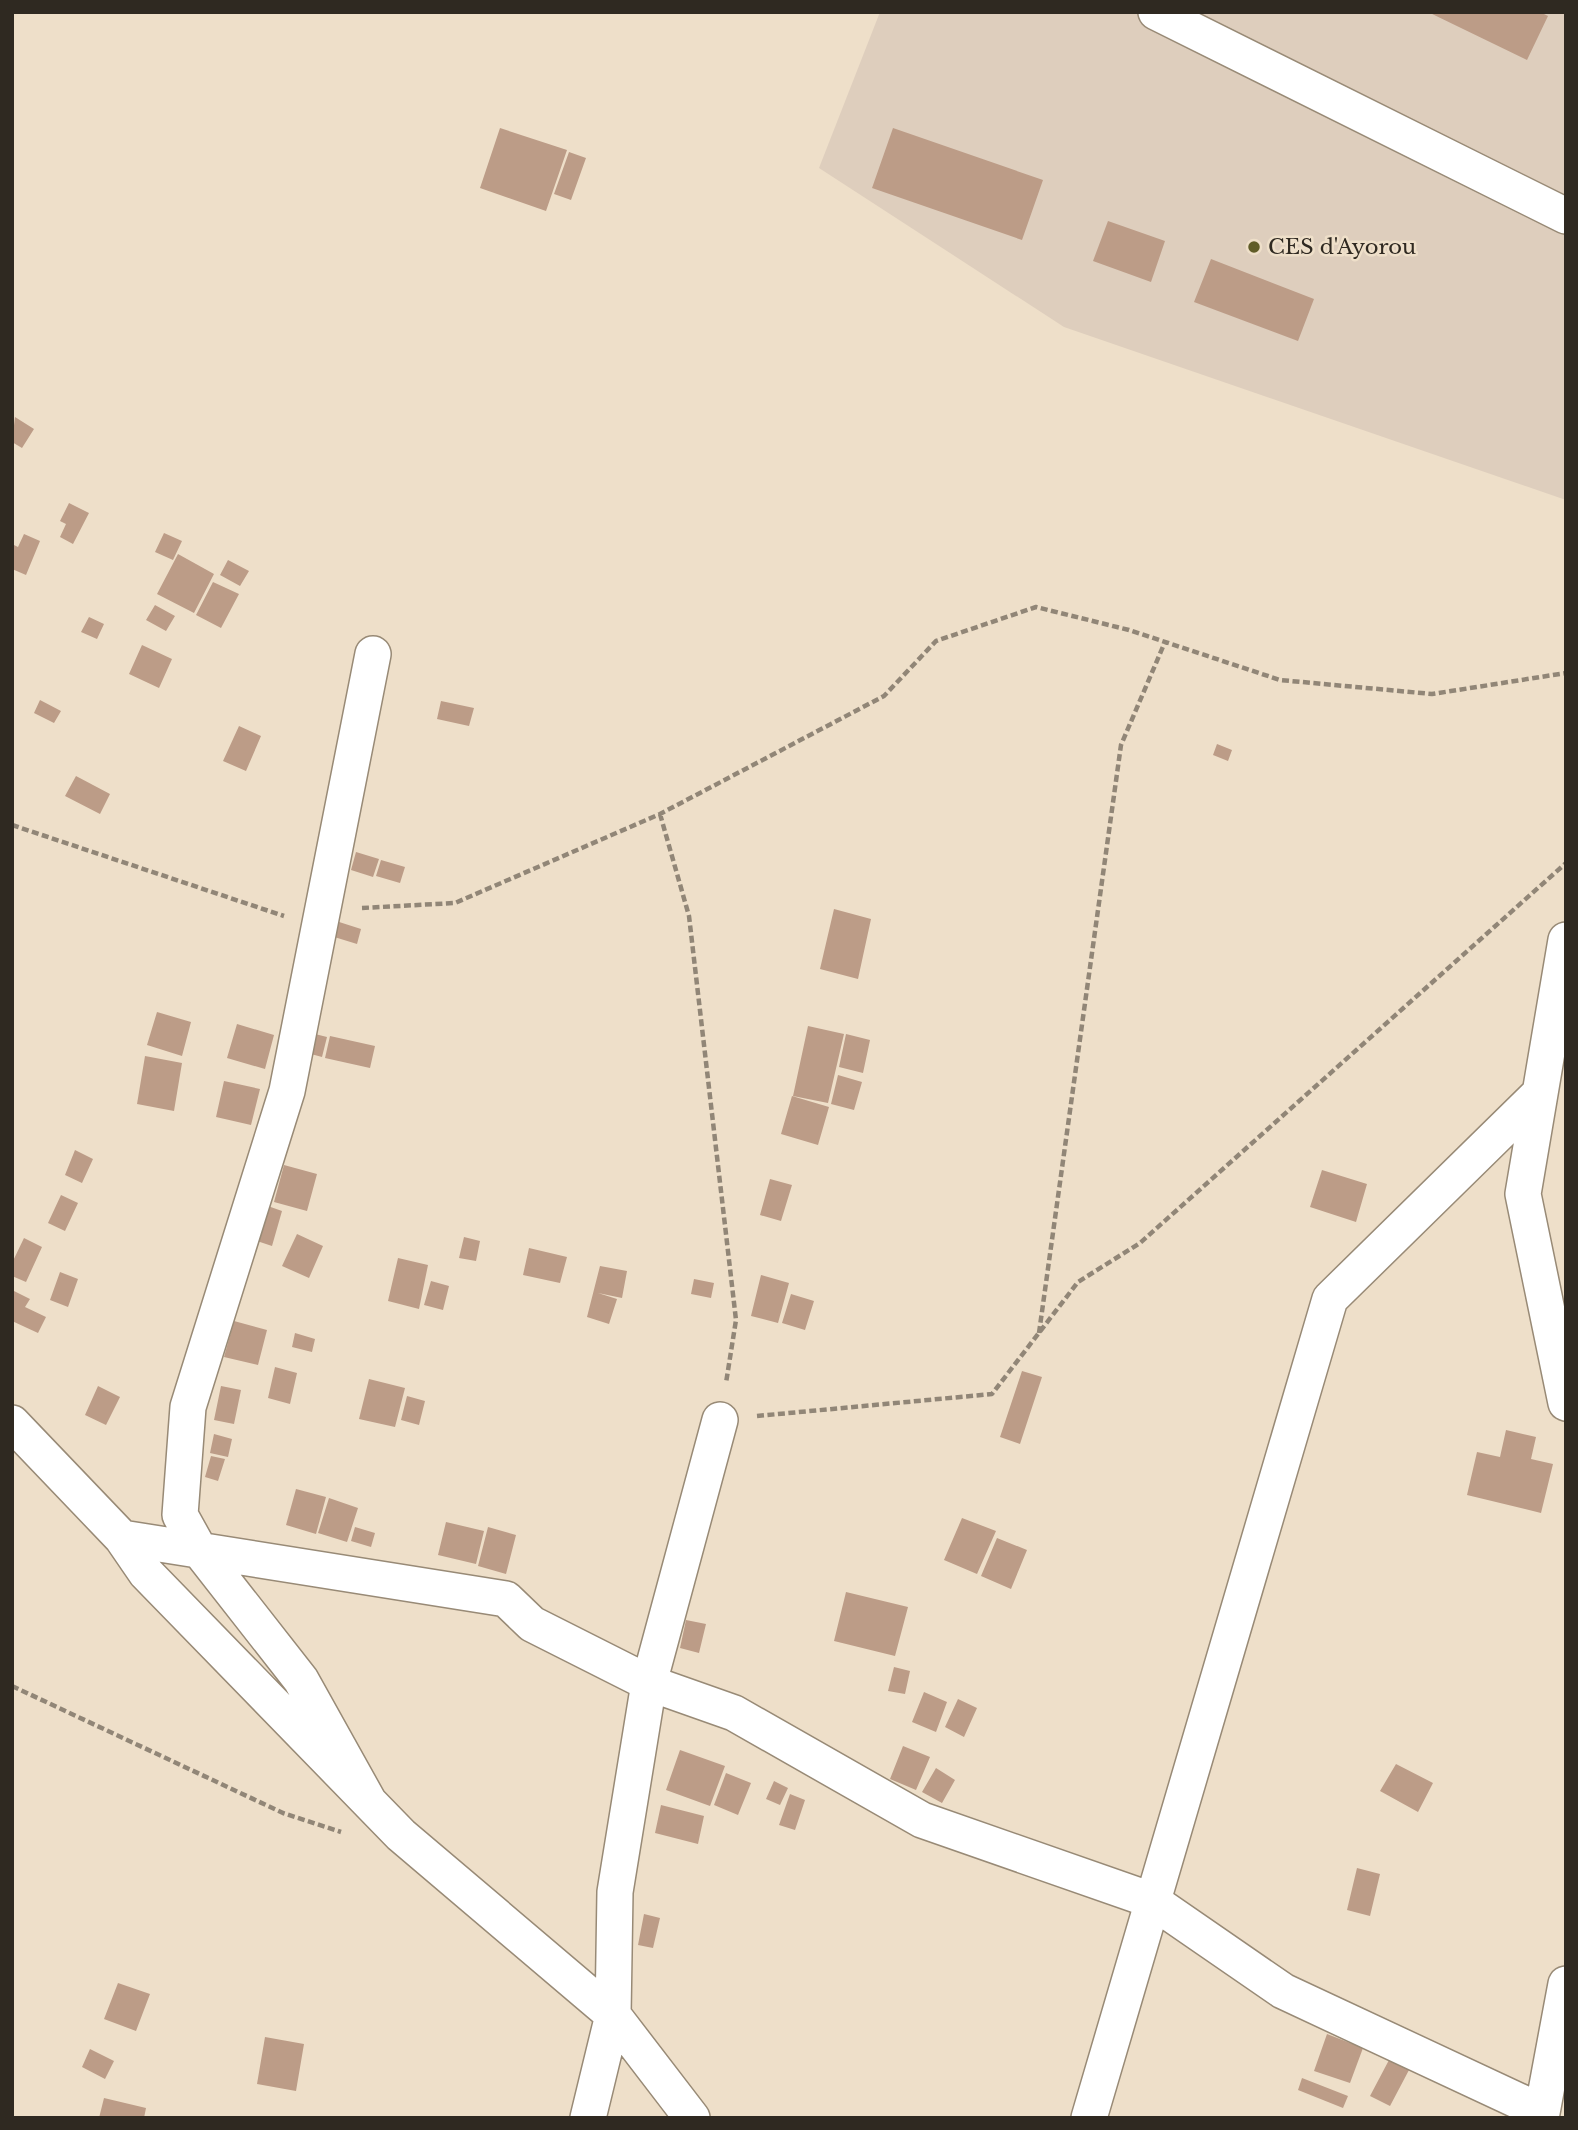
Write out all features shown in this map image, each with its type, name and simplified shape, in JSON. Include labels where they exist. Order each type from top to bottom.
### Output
[{"type":"street","points":[[1156,12],[1566,216]]},
{"type":"street","points":[[369,1802],[301,1680],[200,1551],[180,1515],[187,1408],[286,1091],[373,654]]},
{"type":"street","points":[[1566,940],[1523,1194],[1566,1403]]},
{"type":"street","points":[[1089,2118],[1330,1298],[1540,1093]]},
{"type":"street","points":[[588,2118],[613,2015],[615,1892],[649,1683],[720,1420]]},
{"type":"street","points":[[12,1423],[122,1538],[146,1573],[401,1835],[613,2015],[692,2118]]},
{"type":"street","points":[[122,1538],[506,1599],[532,1624],[649,1683],[733,1713],[922,1821],[1151,1900],[1283,1990],[1541,2115],[1566,1984]]},
{"type":"path","points":[[12,825],[280,917],[321,911],[455,903],[660,814],[884,696],[936,640],[1036,607],[1165,642],[1280,680],[1432,694],[1566,673]]},
{"type":"path","points":[[1039,1334],[1121,745],[1165,642]]},
{"type":"path","points":[[660,814],[689,916],[736,1320],[720,1420],[992,1394],[1078,1282],[1140,1243],[1566,863]]},
{"type":"path","points":[[12,1686],[283,1813],[347,1834]]},
{"type":"shaded area","name":"CES d'Ayorou","points":[[880,12],[1566,12],[1566,500],[1064,327],[819,168]]},
{"type":"building","points":[[1428,12],[1540,12],[1548,16],[1527,60]]},
{"type":"building","points":[[500,128],[567,150],[546,211],[480,188]]},
{"type":"building","points":[[893,128],[1043,180],[1022,240],[872,188]]},
{"type":"building","points":[[569,152],[586,158],[571,200],[554,194]]},
{"type":"building","points":[[1108,221],[1165,241],[1151,282],[1093,261]]},
{"type":"building","points":[[1211,259],[1314,299],[1298,341],[1194,302]]},
{"type":"building","points":[[15,417],[34,429],[22,448],[12,442]]},
{"type":"building","points":[[69,503],[89,513],[73,544],[60,537],[66,524],[60,521]]},
{"type":"building","points":[[164,533],[182,541],[173,560],[155,552]]},
{"type":"building","points":[[24,534],[40,541],[26,575],[12,569],[12,544],[18,547]]},
{"type":"building","points":[[178,554],[214,574],[194,613],[157,594]]},
{"type":"building","points":[[228,560],[249,571],[240,586],[220,575]]},
{"type":"building","points":[[213,582],[239,594],[221,628],[196,615]]},
{"type":"building","points":[[155,605],[175,616],[166,631],[146,620]]},
{"type":"building","points":[[89,617],[104,624],[97,639],[81,632]]},
{"type":"building","points":[[142,645],[172,659],[159,688],[129,674]]},
{"type":"building","points":[[40,700],[61,711],[54,723],[34,713]]},
{"type":"building","points":[[441,701],[474,708],[469,726],[437,719]]},
{"type":"building","points":[[239,726],[261,736],[246,771],[223,761]]},
{"type":"building","points":[[1217,744],[1232,750],[1228,761],[1213,755]]},
{"type":"building","points":[[76,776],[110,794],[100,814],[65,796]]},
{"type":"building","points":[[356,852],[379,859],[373,877],[351,870]]},
{"type":"building","points":[[381,860],[405,867],[400,883],[376,876]]},
{"type":"building","points":[[834,909],[871,919],[858,979],[820,969]]},
{"type":"building","points":[[336,921],[361,929],[357,944],[331,936]]},
{"type":"building","points":[[157,1012],[191,1022],[182,1056],[147,1045]]},
{"type":"building","points":[[237,1024],[274,1035],[265,1069],[227,1058]]},
{"type":"building","points":[[808,1026],[844,1034],[828,1103],[793,1096]]},
{"type":"building","points":[[315,1034],[327,1037],[322,1057],[311,1054]]},
{"type":"building","points":[[846,1034],[870,1040],[863,1073],[839,1067]]},
{"type":"building","points":[[330,1036],[375,1046],[370,1068],[325,1058]]},
{"type":"building","points":[[145,1056],[182,1063],[174,1111],[137,1104]]},
{"type":"building","points":[[838,1075],[862,1082],[854,1110],[831,1104]]},
{"type":"building","points":[[224,1081],[260,1089],[251,1125],[216,1117]]},
{"type":"building","points":[[792,1096],[829,1107],[818,1145],[781,1134]]},
{"type":"building","points":[[75,1150],[93,1159],[82,1183],[65,1175]]},
{"type":"building","points":[[284,1165],[317,1174],[307,1211],[274,1202]]},
{"type":"building","points":[[1322,1170],[1367,1184],[1356,1222],[1310,1207]]},
{"type":"building","points":[[770,1179],[792,1185],[781,1221],[760,1215]]},
{"type":"building","points":[[61,1195],[78,1203],[65,1231],[48,1223]]},
{"type":"building","points":[[265,1205],[282,1211],[272,1246],[254,1240]]},
{"type":"building","points":[[297,1234],[323,1246],[309,1278],[282,1266]]},
{"type":"building","points":[[464,1237],[480,1241],[476,1261],[459,1258]]},
{"type":"building","points":[[24,1238],[42,1247],[26,1282],[12,1276],[12,1263]]},
{"type":"building","points":[[529,1248],[567,1257],[560,1283],[523,1275]]},
{"type":"building","points":[[398,1258],[428,1265],[419,1309],[388,1301]]},
{"type":"building","points":[[600,1266],[627,1271],[622,1298],[598,1293],[617,1299],[609,1324],[587,1317]]},
{"type":"building","points":[[60,1272],[78,1279],[68,1307],[50,1300]]},
{"type":"building","points":[[761,1275],[789,1283],[778,1323],[751,1316]]},
{"type":"building","points":[[694,1279],[714,1283],[711,1298],[691,1294]]},
{"type":"building","points":[[431,1281],[449,1286],[443,1310],[424,1305]]},
{"type":"building","points":[[12,1290],[30,1299],[25,1307],[46,1317],[38,1333],[12,1321]]},
{"type":"building","points":[[791,1294],[814,1301],[805,1330],[782,1323]]},
{"type":"building","points":[[234,1321],[267,1330],[258,1365],[224,1357]]},
{"type":"building","points":[[295,1333],[315,1339],[312,1352],[292,1347]]},
{"type":"building","points":[[275,1367],[297,1373],[290,1404],[268,1398]]},
{"type":"building","points":[[1022,1371],[1042,1377],[1020,1444],[1000,1437]]},
{"type":"building","points":[[369,1379],[405,1388],[395,1427],[359,1419]]},
{"type":"building","points":[[98,1386],[120,1397],[106,1425],[85,1415]]},
{"type":"building","points":[[221,1386],[241,1390],[234,1424],[214,1420]]},
{"type":"building","points":[[407,1396],[425,1401],[419,1425],[401,1420]]},
{"type":"building","points":[[1506,1430],[1536,1437],[1531,1459],[1553,1464],[1541,1513],[1467,1495],[1477,1452],[1500,1457]]},
{"type":"building","points":[[214,1434],[232,1439],[228,1457],[210,1453]]},
{"type":"building","points":[[211,1456],[225,1459],[218,1481],[205,1477]]},
{"type":"building","points":[[296,1489],[326,1497],[316,1534],[286,1525]]},
{"type":"building","points":[[329,1498],[358,1508],[347,1542],[318,1533]]},
{"type":"building","points":[[962,1518],[996,1531],[977,1574],[944,1560]]},
{"type":"building","points":[[446,1522],[484,1531],[476,1564],[438,1555]]},
{"type":"building","points":[[355,1527],[375,1533],[371,1547],[351,1541]]},
{"type":"building","points":[[488,1527],[516,1535],[506,1574],[478,1566]]},
{"type":"building","points":[[997,1538],[1027,1550],[1011,1589],[981,1576]]},
{"type":"building","points":[[846,1592],[908,1607],[895,1656],[834,1641]]},
{"type":"building","points":[[686,1620],[706,1624],[699,1653],[680,1648]]},
{"type":"building","points":[[894,1667],[910,1671],[905,1694],[888,1691]]},
{"type":"building","points":[[924,1692],[947,1702],[936,1732],[912,1722]]},
{"type":"building","points":[[958,1699],[977,1708],[964,1737],[945,1727]]},
{"type":"building","points":[[903,1746],[930,1757],[916,1790],[890,1779]]},
{"type":"building","points":[[680,1750],[725,1766],[710,1806],[666,1790]]},
{"type":"building","points":[[1396,1764],[1433,1783],[1418,1812],[1380,1791]]},
{"type":"building","points":[[936,1768],[955,1780],[942,1803],[922,1792]]},
{"type":"building","points":[[726,1773],[751,1783],[738,1815],[714,1805]]},
{"type":"building","points":[[774,1781],[788,1788],[780,1805],[766,1799]]},
{"type":"building","points":[[790,1794],[805,1800],[795,1830],[779,1825]]},
{"type":"building","points":[[661,1805],[704,1816],[698,1844],[655,1833]]},
{"type":"building","points":[[1357,1868],[1380,1874],[1370,1916],[1347,1910]]},
{"type":"building","points":[[644,1914],[660,1918],[653,1948],[638,1945]]},
{"type":"building","points":[[118,1983],[150,1994],[136,2031],[104,2019]]},
{"type":"building","points":[[1327,2034],[1363,2048],[1350,2083],[1314,2071]]},
{"type":"building","points":[[265,2037],[304,2044],[296,2091],[257,2084]]},
{"type":"building","points":[[90,2049],[114,2061],[105,2079],[82,2067]]},
{"type":"building","points":[[1389,2060],[1409,2070],[1390,2106],[1370,2096]]},
{"type":"building","points":[[1302,2078],[1348,2096],[1343,2108],[1298,2090]]},
{"type":"building","points":[[104,2098],[146,2108],[144,2118],[99,2118]]},
{"type":"place","name":"CES d'Ayorou","points":[[1254,247]]}]
